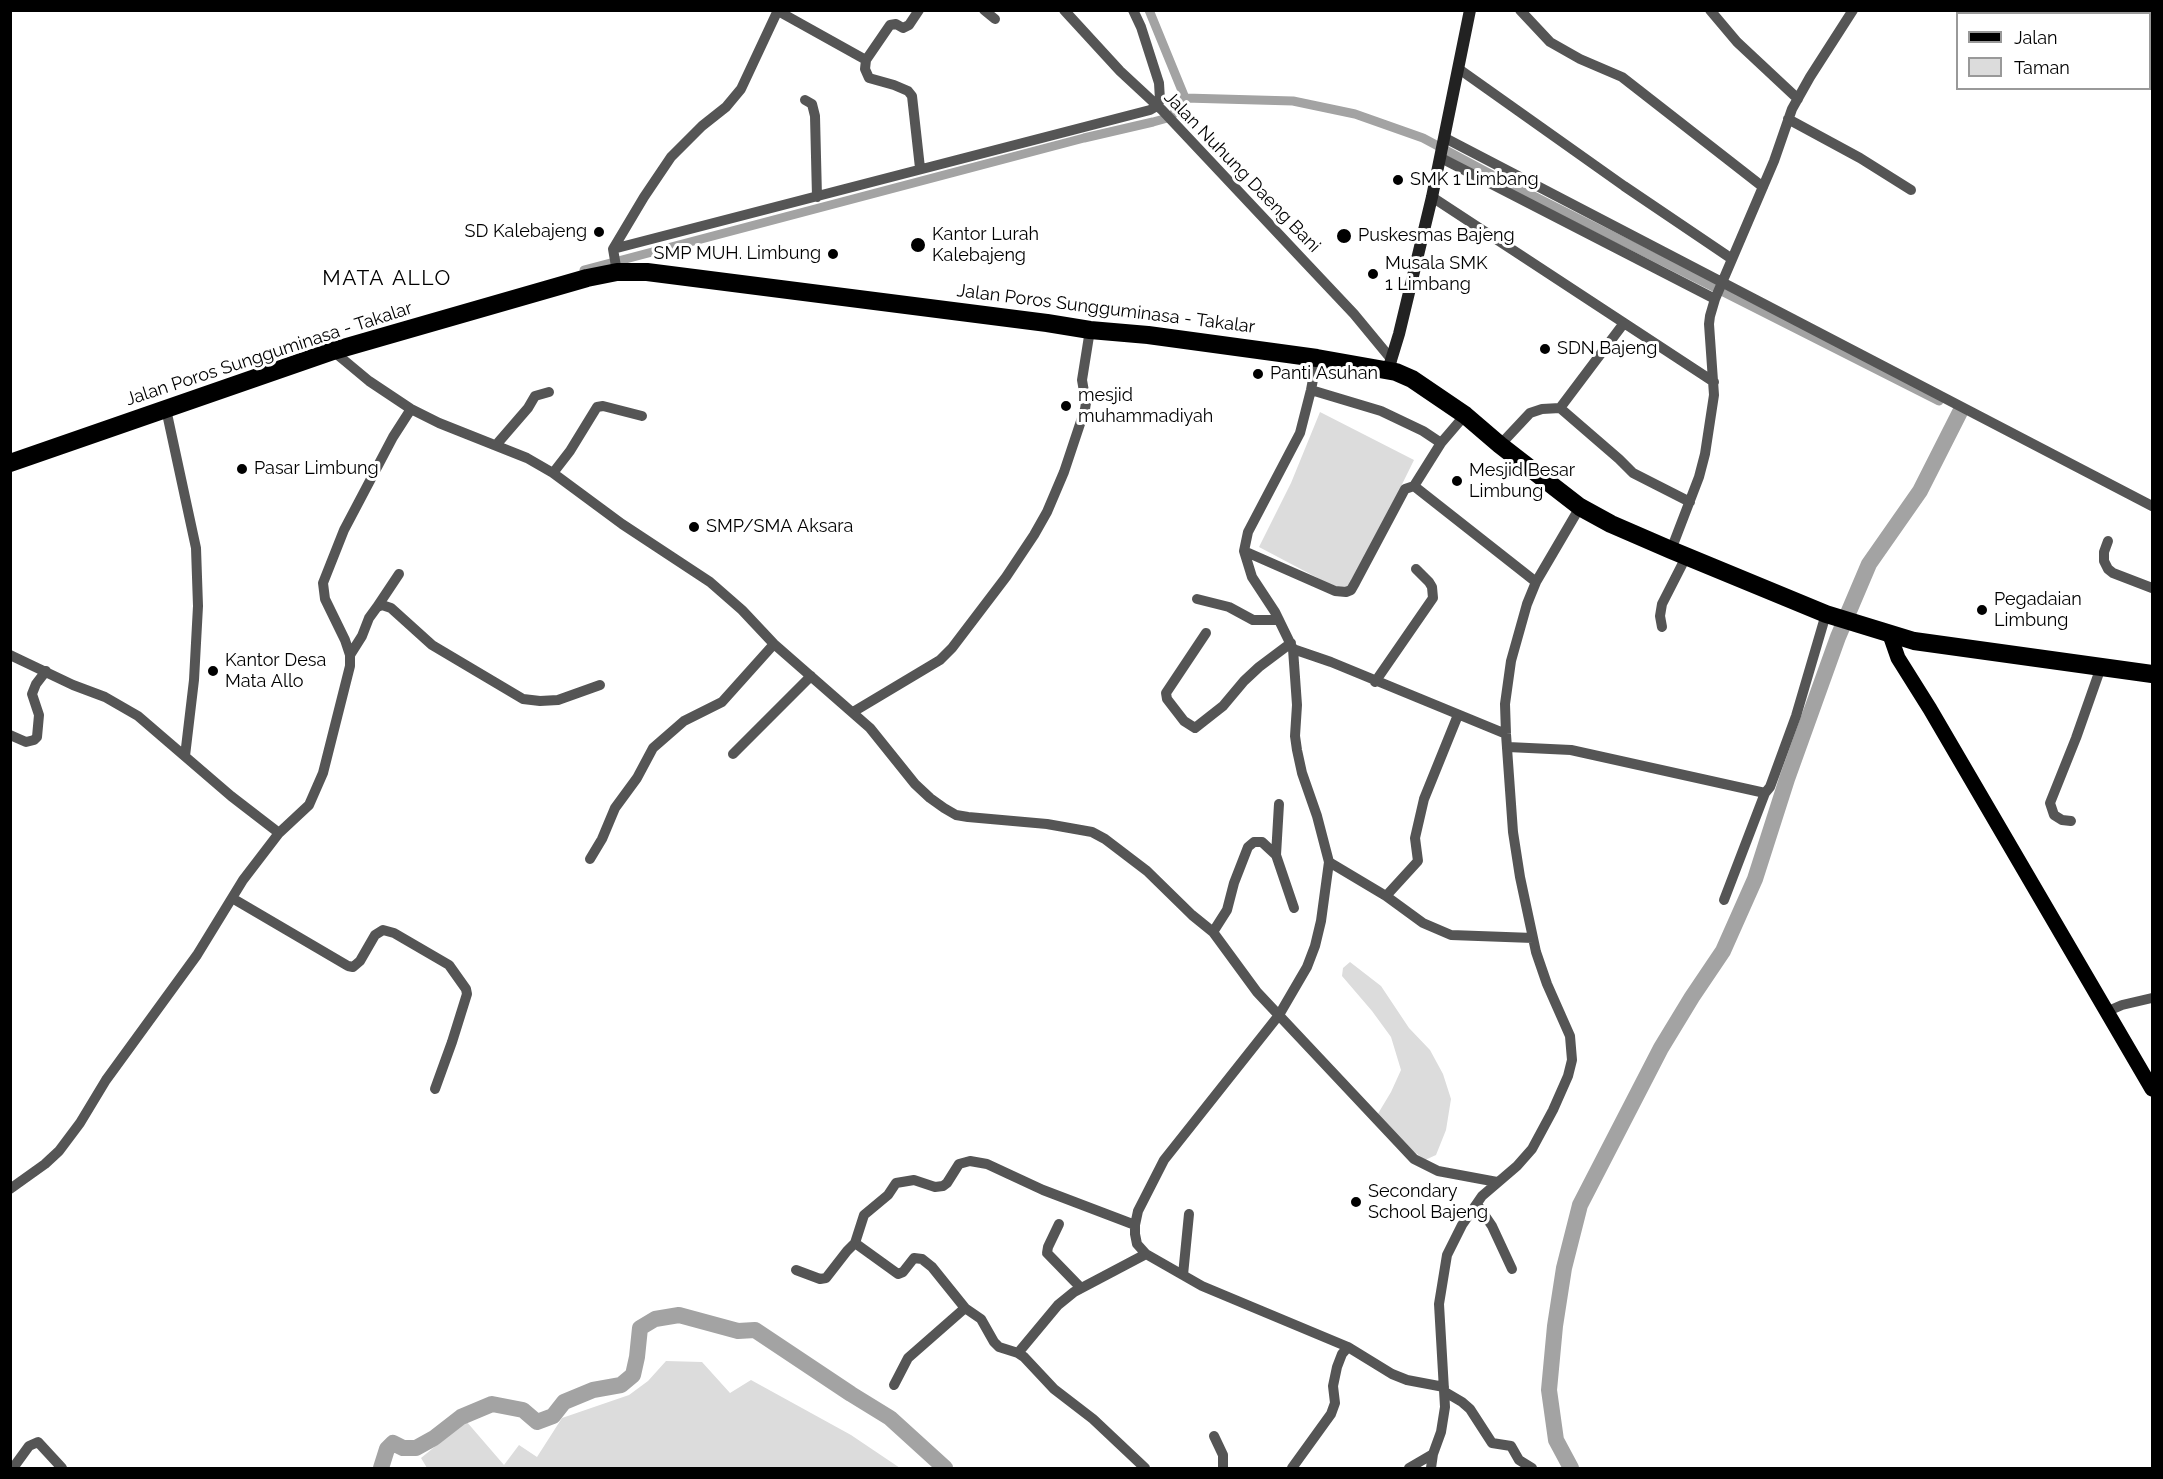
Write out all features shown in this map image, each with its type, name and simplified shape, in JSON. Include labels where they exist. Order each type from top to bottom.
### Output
[{"type":"highway","name":"Jalan Poros Sungguminasa - Takalar","points":[[10,464],[333,351],[558,286],[614,259],[647,272],[1047,322],[1090,330],[1390,365],[1465,415],[1580,507],[1611,524],[1678,554],[1836,618],[1890,635],[1943,646],[2152,674]]},
{"type":"main road","points":[[1890,635],[1899,658],[2152,1089]]},
{"type":"street","points":[[919,10],[907,27],[896,24],[890,26],[866,60],[865,69],[868,78],[894,85],[908,91],[912,96],[920,168]]},
{"type":"street","points":[[984,10],[995,19]]},
{"type":"street","name":"Jalan Nuhung Daeng Bani","points":[[1064,10],[1120,71],[1160,108],[1354,314],[1390,365]]},
{"type":"street","points":[[614,259],[920,168],[1160,108],[1159,83],[1141,27],[1133,10]]},
{"type":"street","points":[[1390,365],[1432,197],[1470,10]]},
{"type":"street","points":[[1520,10],[1550,42],[1580,59],[1622,77],[1763,187]]},
{"type":"street","points":[[1710,10],[1737,42],[1798,99]]},
{"type":"street","points":[[1662,627],[1660,616],[1662,604],[1678,554],[1690,501],[1706,454],[1714,395],[1710,316],[1788,119],[1853,10]]},
{"type":"street","points":[[614,259],[664,166],[693,135],[726,107],[741,89],[778,11],[866,60]]},
{"type":"street","points":[[1459,69],[1732,259]]},
{"type":"street","points":[[805,100],[812,104],[815,116],[817,197]]},
{"type":"street","points":[[1788,119],[1860,158],[1911,190]]},
{"type":"street","points":[[1443,148],[1719,291]]},
{"type":"street","points":[[1443,148],[1719,291],[1912,380],[2152,506]]},
{"type":"street","points":[[1432,197],[1714,382]]},
{"type":"street","points":[[1560,408],[1624,323]]},
{"type":"street","points":[[853,712],[940,660],[952,648],[1006,577],[1034,535],[1059,483],[1086,403],[1082,380],[1090,330]]},
{"type":"street","points":[[333,351],[369,381],[411,409],[534,462],[553,473],[622,524],[710,582],[742,610],[774,644],[880,738],[915,784],[944,808],[968,817],[1047,824],[1098,834],[1147,872],[1213,932],[1239,969],[1279,1015],[1414,1159],[1437,1171],[1497,1182]]},
{"type":"street","points":[[1317,358],[1300,433],[1253,521],[1244,551],[1252,577],[1292,646],[1297,705],[1295,735],[1302,773],[1317,816],[1329,862],[1325,897],[1315,946],[1307,967],[1279,1015],[1164,1160],[1138,1211],[1135,1225],[1137,1244],[1146,1254],[1202,1286],[1348,1347],[1392,1374],[1444,1390],[1470,1409],[1492,1443],[1511,1446],[1519,1460],[1532,1468]]},
{"type":"street","points":[[1311,390],[1381,411],[1423,431],[1441,443]]},
{"type":"street","points":[[496,445],[528,408],[535,396],[549,392]]},
{"type":"street","points":[[553,473],[570,451],[597,407],[603,406],[642,416]]},
{"type":"street","points":[[1500,445],[1530,413],[1542,409],[1560,408],[1633,473],[1690,501]]},
{"type":"street","points":[[166,409],[196,548],[198,606],[194,680],[185,756]]},
{"type":"street","points":[[10,1189],[50,1160],[80,1124],[106,1080],[214,930],[243,880],[279,833],[305,810],[323,773],[348,675],[350,655],[340,628],[325,599],[323,584],[344,530],[411,409]]},
{"type":"street","points":[[1244,551],[1335,591],[1351,590],[1405,489],[1414,486],[1441,443],[1465,415]]},
{"type":"street","points":[[1414,486],[1536,582]]},
{"type":"street","points":[[1431,1468],[1433,1454],[1443,1426],[1444,1390],[1439,1304],[1444,1266],[1456,1235],[1476,1204],[1497,1182],[1517,1166],[1539,1137],[1568,1076],[1572,1060],[1570,1036],[1547,984],[1533,938],[1515,843],[1506,734],[1506,689],[1521,624],[1536,582],[1580,507]]},
{"type":"street","points":[[2108,541],[2104,561],[2108,569],[2152,588]]},
{"type":"street","points":[[1375,682],[1433,598],[1429,582],[1416,570]]},
{"type":"street","points":[[350,655],[362,636],[369,618],[399,574]]},
{"type":"street","points":[[1197,599],[1229,608],[1252,620],[1279,620]]},
{"type":"street","points":[[377,607],[382,605],[391,608],[432,645],[523,699],[558,700],[600,685]]},
{"type":"street","points":[[1724,900],[1836,618]]},
{"type":"street","points":[[1206,633],[1166,693],[1167,699],[1184,721],[1195,728],[1223,706],[1259,667],[1292,646]]},
{"type":"street","points":[[591,859],[615,808],[637,778],[653,748],[684,721],[722,702],[774,644]]},
{"type":"street","points":[[1292,646],[1506,734]]},
{"type":"street","points":[[10,655],[120,704],[138,716],[231,796],[279,833]]},
{"type":"street","points":[[2071,821],[2062,820],[2054,815],[2050,803],[2080,729],[2101,667]]},
{"type":"street","points":[[10,735],[26,742],[37,737],[39,715],[32,694],[46,671]]},
{"type":"street","points":[[733,754],[811,676]]},
{"type":"street","points":[[1386,896],[1418,861],[1415,838],[1424,799],[1458,715]]},
{"type":"street","points":[[1508,747],[1571,750],[1765,793]]},
{"type":"street","points":[[1279,804],[1276,855],[1293,908]]},
{"type":"street","points":[[1213,932],[1227,910],[1237,874],[1250,844],[1262,842],[1276,855]]},
{"type":"street","points":[[1329,862],[1386,896],[1423,923],[1451,935],[1533,938]]},
{"type":"street","points":[[232,898],[348,966],[353,967],[360,961],[375,935],[383,930],[394,933],[449,965],[467,994],[444,1068],[435,1089]]},
{"type":"street","points":[[2106,1012],[2122,1005],[2152,998]]},
{"type":"street","points":[[796,1270],[820,1279],[826,1278],[855,1243],[864,1215],[888,1196],[896,1183],[914,1180],[935,1187],[943,1186],[948,1183],[958,1164],[970,1161],[987,1164],[1043,1190],[1135,1225]]},
{"type":"street","points":[[1476,1204],[1489,1220],[1512,1269]]},
{"type":"street","points":[[1183,1275],[1189,1214]]},
{"type":"street","points":[[1059,1224],[1047,1253],[1081,1288]]},
{"type":"street","points":[[855,1243],[897,1274],[903,1272],[914,1258],[927,1262],[965,1308],[981,1319],[999,1347],[1018,1353],[1054,1389],[1093,1419],[1140,1467]]},
{"type":"street","points":[[1018,1353],[1058,1305],[1081,1288],[1146,1254]]},
{"type":"street","points":[[894,1385],[909,1358],[965,1308]]},
{"type":"street","points":[[1292,1468],[1331,1414],[1335,1403],[1334,1386],[1337,1367],[1342,1354],[1348,1347]]},
{"type":"street","points":[[1214,1436],[1223,1455],[1223,1468]]},
{"type":"street","points":[[13,1468],[29,1446],[38,1442],[62,1468]]},
{"type":"street","points":[[1409,1468],[1433,1454]]},
{"type":"green space","points":[[1320,412],[1414,460],[1348,594],[1259,547],[1291,483]]},
{"type":"green space","points":[[1350,962],[1381,986],[1409,1028],[1430,1050],[1443,1074],[1451,1099],[1446,1130],[1436,1155],[1425,1160],[1392,1135],[1376,1117],[1401,1070],[1391,1037],[1342,976],[1343,968]]},
{"type":"green space","points":[[666,1361],[702,1362],[730,1393],[751,1380],[851,1435],[900,1468],[427,1468],[421,1458],[466,1421],[504,1465],[519,1445],[537,1457],[562,1418],[629,1395],[648,1381]]},
{"type":"waterway","points":[[1149,10],[1185,98]]},
{"type":"waterway","points":[[1185,98],[1293,101],[1355,114],[1423,138],[1939,401]]},
{"type":"waterway","points":[[584,270],[1171,117],[1185,98]]},
{"type":"waterway","points":[[1571,1468],[1556,1440],[1549,1390],[1555,1326],[1564,1268],[1580,1205],[1661,1048],[1723,951],[1755,879],[1787,779],[1838,637],[1869,564],[1920,491],[1960,412]]},
{"type":"waterway","points":[[381,1468],[387,1449],[393,1443],[403,1448],[416,1448],[434,1438],[461,1417],[492,1404],[523,1410],[537,1422],[553,1416],[564,1402],[593,1390],[621,1385],[633,1375],[640,1328],[655,1319],[679,1315],[738,1331],[755,1330],[890,1418],[945,1468]]},
{"type":"place","name":"SMK 1 Limbang","points":[[1398,180]]},
{"type":"place","name":"SD Kalebajeng","points":[[599,232]]},
{"type":"place","name":"Puskesmas Bajeng","points":[[1344,236]]},
{"type":"place","name":"Kantor Lurah Kalebajeng","points":[[918,245]]},
{"type":"place","name":"SMP MUH. Limbung","points":[[833,254]]},
{"type":"place","name":"Musala SMK 1 Limbang","points":[[1373,274]]},
{"type":"place","name":"SDN Bajeng","points":[[1545,349]]},
{"type":"place","name":"Panti Asuhan","points":[[1258,374]]},
{"type":"place","name":"mesjid muhammadiyah","points":[[1066,406]]},
{"type":"place","name":"Pasar Limbung","points":[[242,469]]},
{"type":"place","name":"Mesjid Besar Limbung","points":[[1457,481]]},
{"type":"place","name":"SMP/SMA Aksara","points":[[694,527]]},
{"type":"place","name":"Pegadaian Limbung","points":[[1982,610]]},
{"type":"place","name":"Kantor Desa Mata Allo","points":[[213,671]]},
{"type":"place","name":"Secondary School Bajeng","points":[[1356,1202]]},
{"type":"district","name":"MATA ALLO","points":[[387,279]]}]
